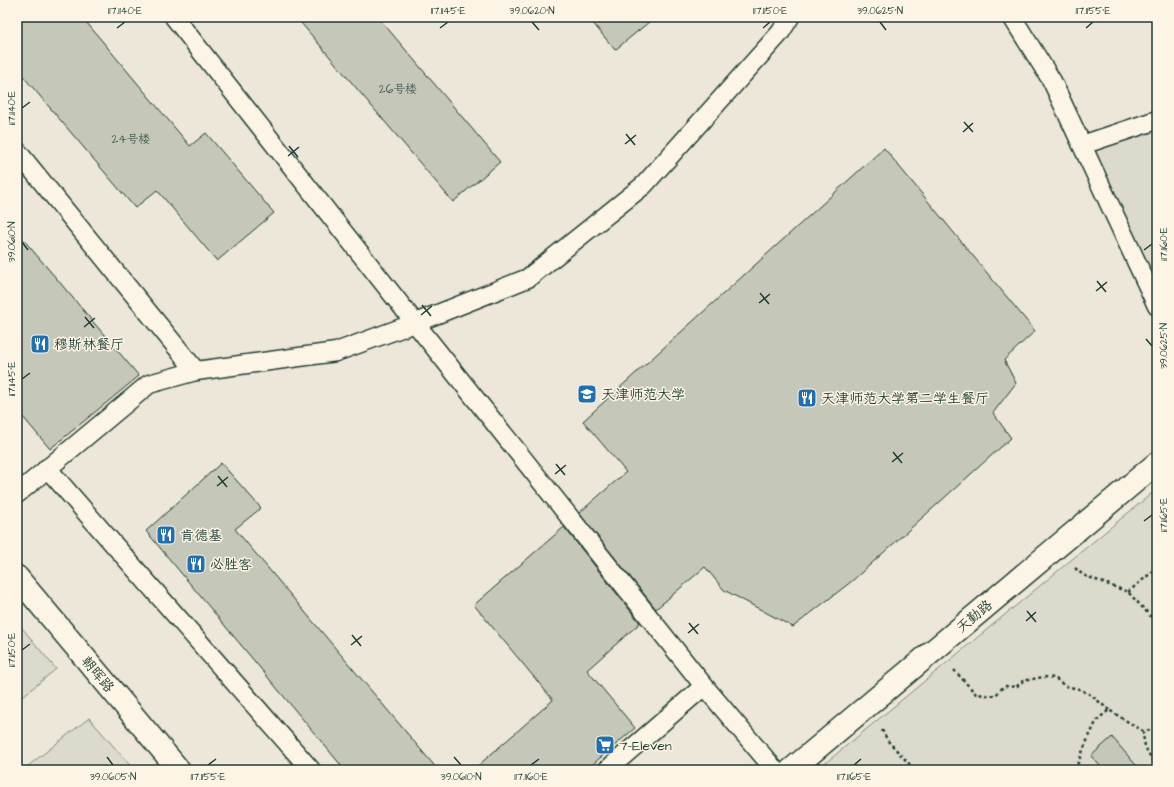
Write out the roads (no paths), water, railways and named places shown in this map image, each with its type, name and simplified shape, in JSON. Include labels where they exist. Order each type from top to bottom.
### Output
[{"type":"street","name":"天勤路","points":[[791,770],[1157,463]]},
{"type":"street","name":"朝晖路","points":[[17,577],[179,770]]},
{"type":"lane","points":[[174,17],[704,686],[775,770]]},
{"type":"lane","points":[[17,494],[149,384],[196,371],[336,352],[415,323],[528,278],[644,185],[780,33],[790,17]]},
{"type":"lane","points":[[1012,17],[1052,81],[1157,306]]},
{"type":"lane","points":[[1082,145],[1157,120]]},
{"type":"lane","points":[[17,151],[196,371]]},
{"type":"lane","points":[[47,468],[311,770]]},
{"type":"lane","points":[[608,770],[704,686]]},
{"type":"place","name":"穆斯林餐厅","points":[[40,344]]},
{"type":"place","name":"天津师范大学","points":[[587,394]]},
{"type":"place","name":"天津师范大学第二学生餐厅","points":[[807,398]]},
{"type":"place","name":"肯德基","points":[[166,535]]},
{"type":"place","name":"必胜客","points":[[196,564]]},
{"type":"place","name":"7-Eleven","points":[[605,745]]}]
